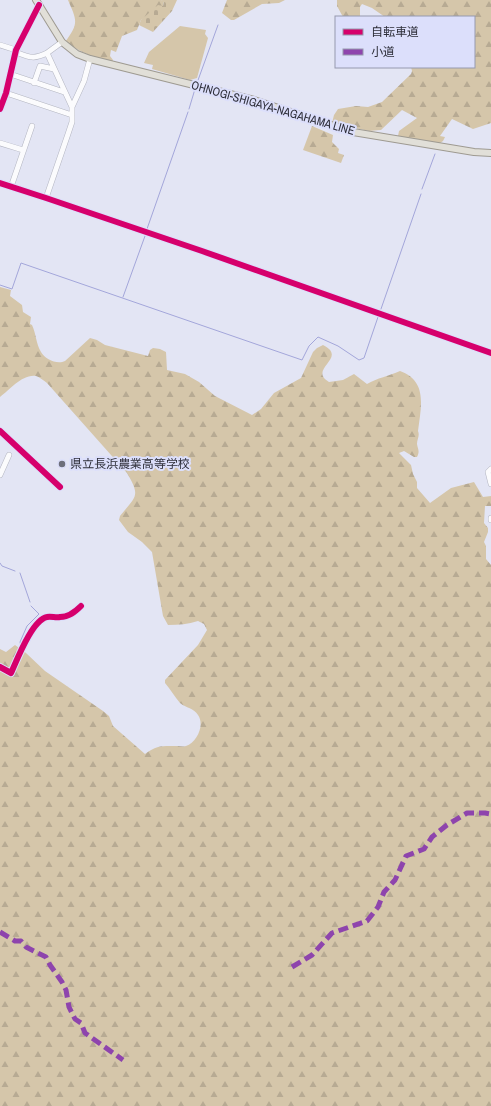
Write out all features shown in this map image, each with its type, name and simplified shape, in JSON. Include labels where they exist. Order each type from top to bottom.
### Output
[{"type":"main road","name":"OHNOGI-SHIGAYA-NAGAHAMA LINE","points":[[37,2],[62,42],[77,54],[90,59],[254,100],[353,132],[474,152],[491,153]]},
{"type":"street","points":[[0,109],[6,93],[16,50],[37,2]]},
{"type":"street","points":[[0,45],[16,50],[18,53],[30,58],[47,53],[62,42]]},
{"type":"street","points":[[47,53],[72,107]]},
{"type":"street","points":[[46,198],[72,122],[72,107],[84,81],[90,59]]},
{"type":"street","points":[[34,83],[40,66],[54,69]]},
{"type":"street","points":[[10,74],[64,92]]},
{"type":"street","points":[[6,93],[72,115]]},
{"type":"street","points":[[11,187],[32,126]]},
{"type":"street","points":[[0,143],[23,150]]},
{"type":"street","points":[[0,183],[360,306],[491,353]]},
{"type":"street","points":[[0,431],[60,487]]},
{"type":"street","points":[[0,475],[9,455]]},
{"type":"street","points":[[491,469],[488,472],[491,484]]},
{"type":"street","points":[[0,667],[11,673],[32,630],[41,620],[47,617],[62,618],[74,614],[81,606]]},
{"type":"green space","points":[[68,0],[164,1],[163,7],[141,20],[137,30],[122,36],[116,52],[111,50],[110,56],[113,60],[112,62],[100,59],[76,49],[65,42],[73,30],[75,22],[75,18]]},
{"type":"green space","points":[[161,0],[177,0],[172,11],[153,32],[139,25],[141,20],[158,5],[163,6],[164,2]]},
{"type":"green space","points":[[227,0],[285,0],[279,3],[262,4],[234,20],[231,20],[222,13]]},
{"type":"green space","points":[[337,0],[491,0],[491,123],[473,129],[452,119],[440,136],[445,137],[440,143],[398,136],[399,131],[417,118],[402,110],[381,130],[369,131],[332,123],[334,115],[338,109],[356,106],[368,107],[382,102],[411,74],[411,68],[475,68],[475,16],[384,16],[372,8],[362,4],[360,7],[360,16],[342,16],[337,6]]},
{"type":"green space","points":[[180,26],[206,30],[205,34],[208,38],[197,78],[190,80],[152,69],[153,65],[144,63],[149,52]]},
{"type":"green space","points":[[312,126],[333,135],[332,142],[339,149],[338,153],[344,155],[341,163],[303,150]]},
{"type":"green space","points":[[0,287],[11,290],[10,296],[22,305],[23,312],[31,317],[30,324],[32,325],[39,349],[48,359],[55,362],[65,361],[90,338],[105,345],[148,356],[150,350],[153,348],[160,349],[166,352],[167,370],[185,374],[199,382],[215,396],[252,415],[261,409],[274,393],[301,378],[313,352],[323,345],[330,350],[332,354],[331,359],[322,373],[323,377],[329,382],[343,380],[354,374],[367,384],[400,371],[409,375],[415,381],[421,396],[418,431],[419,436],[417,444],[418,455],[417,457],[414,457],[404,451],[399,453],[411,465],[417,482],[417,488],[430,503],[451,488],[474,482],[483,497],[491,496],[491,506],[485,506],[484,523],[488,528],[488,532],[484,542],[486,546],[486,559],[491,565],[491,1106],[0,1106],[0,649],[6,652],[15,645],[45,671],[109,716],[113,726],[145,754],[160,747],[186,746],[194,741],[199,733],[201,724],[198,715],[180,703],[165,683],[165,680],[198,645],[207,630],[204,624],[198,621],[168,625],[163,616],[152,552],[142,542],[128,532],[119,520],[120,516],[135,496],[134,487],[127,473],[47,383],[40,378],[36,376],[26,377],[16,383],[0,397]]},
{"type":"waterway","points":[[197,83],[218,25]]},
{"type":"waterway","points":[[189,109],[195,89]]},
{"type":"waterway","points":[[147,229],[188,112]]},
{"type":"waterway","points":[[422,189],[435,154]]},
{"type":"waterway","points":[[381,309],[421,194]]},
{"type":"waterway","points":[[123,297],[145,236]]},
{"type":"waterway","points":[[0,285],[12,289],[21,263],[302,360],[309,346],[318,337],[338,346],[359,360],[364,358],[378,317]]},
{"type":"waterway","points":[[0,563],[2,566],[15,571]]},
{"type":"waterway","points":[[20,573],[30,602]]},
{"type":"waterway","points":[[21,646],[20,642],[27,626],[39,614],[31,606]]},
{"type":"marked path","points":[[292,967],[312,955],[332,933],[367,921],[378,907],[384,892],[395,880],[406,856],[424,849],[432,837],[447,825],[467,813],[491,814]]},
{"type":"marked path","points":[[0,932],[15,941],[21,941],[26,947],[46,957],[62,982],[66,990],[69,1007],[75,1019],[81,1023],[85,1033],[123,1060]]},
{"type":"cycle path","points":[[0,109],[6,93],[16,50],[39,5]]},
{"type":"cycle path","points":[[0,183],[202,251],[491,353]]},
{"type":"cycle path","points":[[0,431],[60,487]]},
{"type":"cycle path","points":[[0,667],[11,673],[26,641],[41,620],[47,617],[69,615],[81,606]]},
{"type":"place","name":"県立長浜農業高等学校","points":[[62,464]]}]
